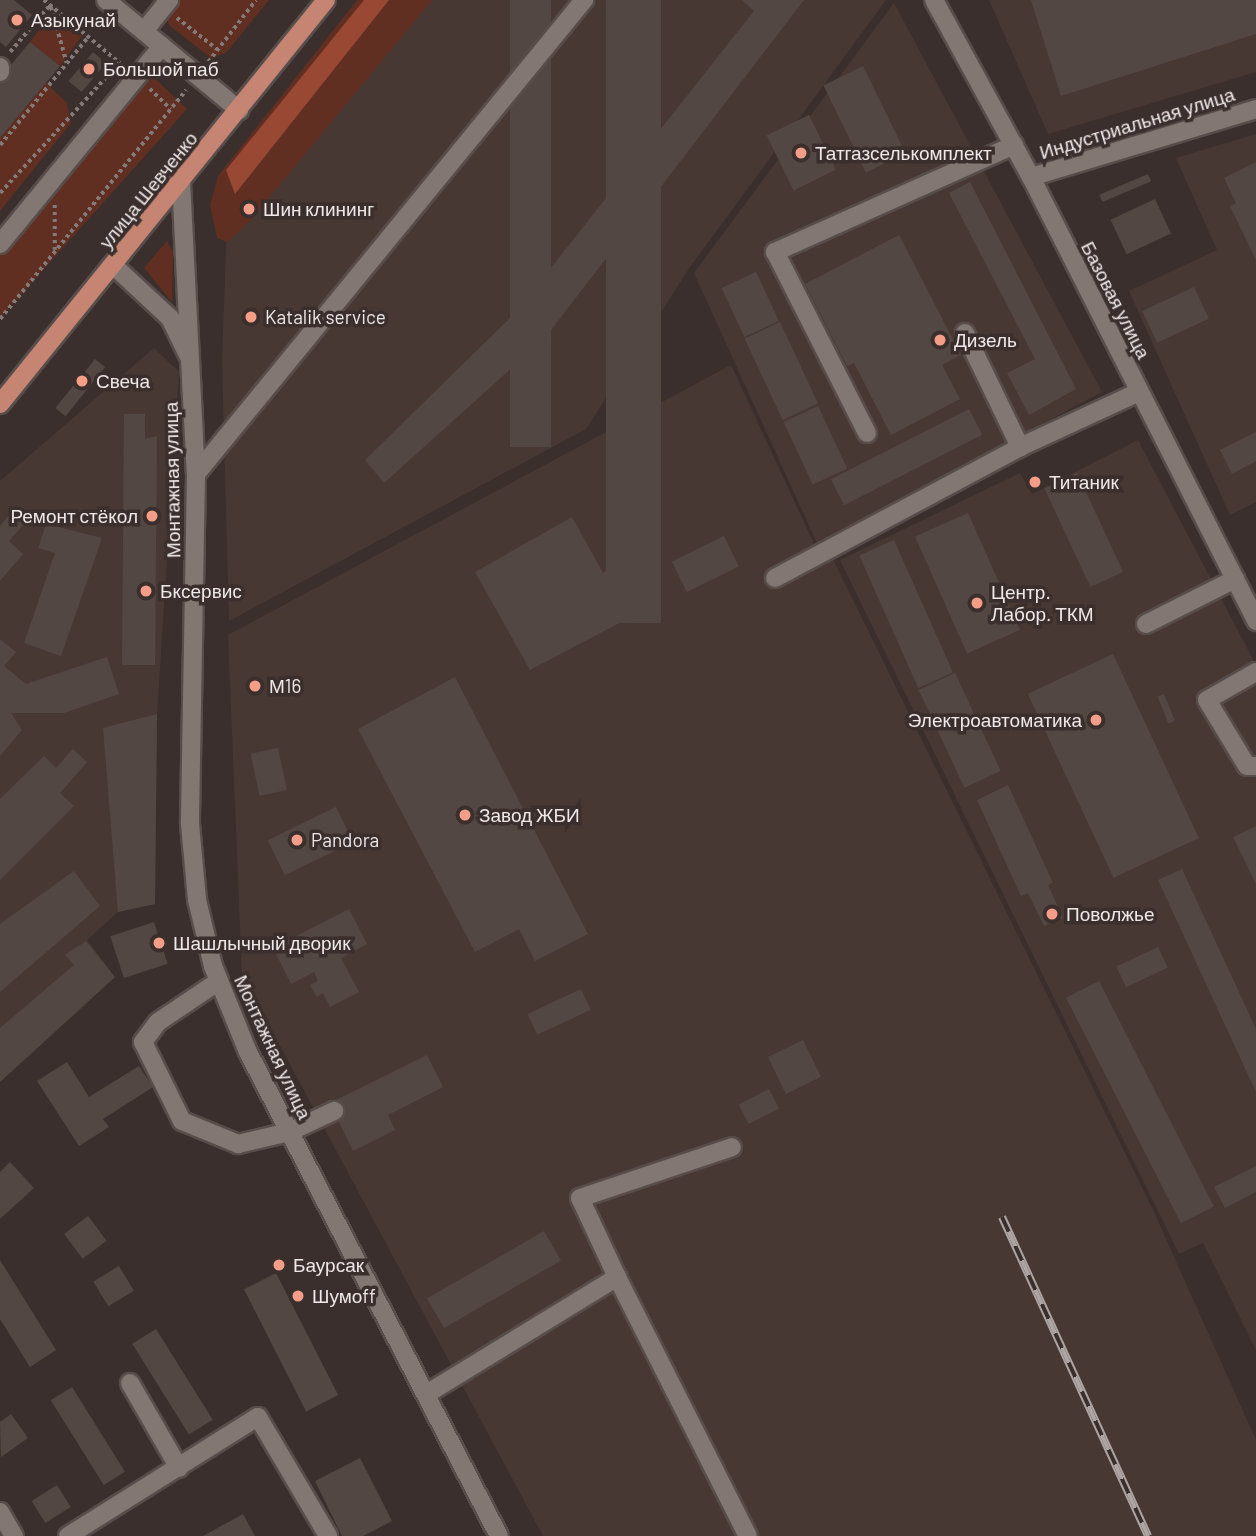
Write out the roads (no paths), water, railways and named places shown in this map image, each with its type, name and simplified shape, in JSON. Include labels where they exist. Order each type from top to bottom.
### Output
[{"type":"main road","name":"улица Шевченко","points":[[0,404],[326,0]]},
{"type":"street","points":[[106,0],[162,46],[195,79],[239,110]]},
{"type":"street","points":[[196,474],[584,0]]},
{"type":"street","name":"Базовая улица","points":[[934,0],[1031,177],[1235,579],[1250,593],[1256,621]]},
{"type":"street","points":[[144,31],[166,4]]},
{"type":"street","points":[[0,244],[55,181],[162,46]]},
{"type":"street","points":[[0,72],[4,61]]},
{"type":"street","name":"Индустриальная улица","points":[[1031,177],[1256,109]]},
{"type":"street","points":[[867,433],[775,252],[1014,145]]},
{"type":"street","name":"Монтажная улица","points":[[181,181],[196,474],[190,824],[197,900],[219,981],[289,1132],[428,1393],[499,1536]]},
{"type":"street","name":"Монтажная улица","points":[[113,265],[170,318],[191,361]]},
{"type":"street","points":[[965,333],[1020,447]]},
{"type":"street","points":[[775,578],[1020,447],[1139,392]]},
{"type":"street","points":[[1146,624],[1235,579]]},
{"type":"street","points":[[1256,672],[1207,700],[1247,766],[1256,766]]},
{"type":"street","points":[[219,981],[158,1021],[144,1042],[182,1121],[238,1144],[289,1132],[334,1111]]},
{"type":"street","points":[[732,1147],[580,1198],[748,1536]]},
{"type":"street","points":[[428,1393],[617,1277]]},
{"type":"street","points":[[130,1383],[179,1468]]},
{"type":"street","points":[[68,1536],[258,1417],[328,1536]]},
{"type":"street","points":[[0,1512],[14,1536]]},
{"type":"railway","points":[[1002,1217],[1148,1536]]},
{"type":"place","name":"Азыкунай","points":[[17,20]]},
{"type":"place","name":"Большой паб","points":[[89,69]]},
{"type":"place","name":"Татгазселькомплект","points":[[801,153]]},
{"type":"place","name":"Шин клининг","points":[[249,209]]},
{"type":"place","name":"Katalik service","points":[[251,317]]},
{"type":"place","name":"Дизель","points":[[940,340]]},
{"type":"place","name":"Свеча","points":[[82,381]]},
{"type":"place","name":"Титаник","points":[[1035,482]]},
{"type":"place","name":"Ремонт стёкол","points":[[152,516]]},
{"type":"place","name":"Бксервис","points":[[146,591]]},
{"type":"place","name":"Центр. Лабор. ТКМ","points":[[977,603]]},
{"type":"place","name":"М16","points":[[255,686]]},
{"type":"place","name":"Электроавтоматика","points":[[1096,720]]},
{"type":"place","name":"Завод ЖБИ","points":[[465,815]]},
{"type":"place","name":"Pandora","points":[[297,840]]},
{"type":"place","name":"Поволжье","points":[[1052,914]]},
{"type":"place","name":"Шашлычный дворик","points":[[159,943]]},
{"type":"place","name":"Баурсак","points":[[279,1265]]},
{"type":"place","name":"Шумоff","points":[[298,1296]]}]
